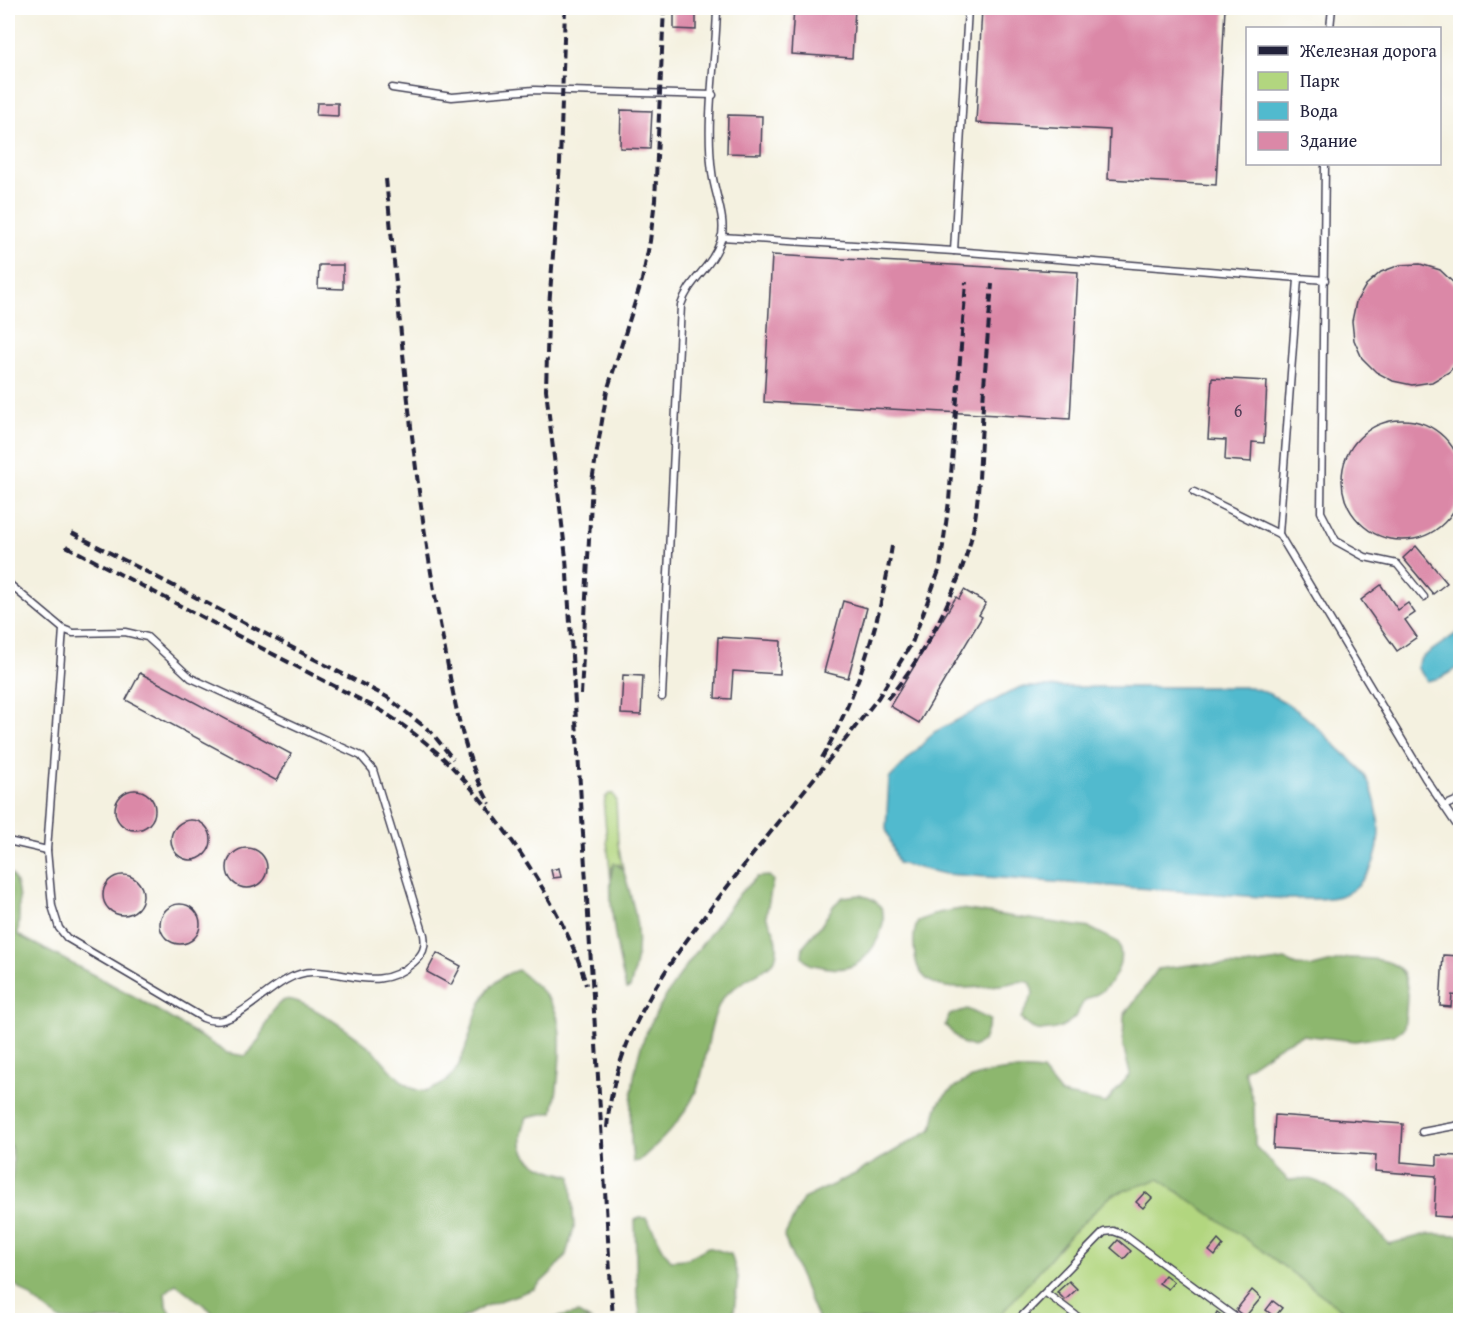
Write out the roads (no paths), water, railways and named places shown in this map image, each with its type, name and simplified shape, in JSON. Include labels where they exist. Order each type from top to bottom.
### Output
[{"type":"lane","points":[[662,697],[681,305],[685,291],[704,272],[721,237],[722,225],[712,171],[717,8]]},
{"type":"lane","points":[[954,251],[968,8]]},
{"type":"lane","points":[[1330,27],[1332,8]]},
{"type":"lane","points":[[392,88],[452,97],[534,90],[713,95]]},
{"type":"lane","points":[[1325,165],[1321,512],[1336,541],[1356,554],[1398,564],[1424,597]]},
{"type":"lane","points":[[721,237],[954,251],[1325,280]]},
{"type":"lane","points":[[1279,534],[1298,279]]},
{"type":"lane","points":[[1194,492],[1279,534],[1444,806],[1461,830]]},
{"type":"lane","points":[[8,583],[63,629],[80,634],[125,632],[147,637],[191,678],[361,756],[373,770],[426,946],[422,955],[412,964],[387,977],[372,980],[312,972],[296,975],[266,992],[229,1020],[209,1022],[67,938],[59,928],[51,906],[47,850],[63,629]]},
{"type":"lane","points":[[1444,806],[1461,799]]},
{"type":"lane","points":[[8,841],[47,850]]},
{"type":"lane","points":[[1422,1132],[1461,1125]]},
{"type":"lane","points":[[1018,1320],[1104,1232],[1113,1231],[1124,1235],[1239,1320]]},
{"type":"lane","points":[[1046,1293],[1082,1320]]},
{"type":"water","points":[[1460,631],[1460,667],[1440,678],[1427,681],[1417,667],[1421,658]]},
{"type":"water","points":[[1020,687],[1250,687],[1275,697],[1307,718],[1354,763],[1369,783],[1376,804],[1379,826],[1375,858],[1370,869],[1358,885],[1343,895],[1323,899],[1288,899],[945,874],[898,863],[886,829],[889,779],[934,732]]},
{"type":"railway","points":[[565,8],[560,163],[548,320],[546,390],[566,558],[613,1320]]},
{"type":"railway","points":[[581,695],[592,481],[607,391],[642,280],[650,241],[655,200],[664,8]]},
{"type":"railway","points":[[386,179],[415,464],[432,578],[459,721],[472,764],[490,804]]},
{"type":"railway","points":[[607,1128],[612,1091],[622,1056],[636,1023],[672,961],[715,902],[878,698],[912,643],[940,568],[949,501],[966,282]]},
{"type":"railway","points":[[887,699],[913,665],[937,625],[956,583],[970,543],[977,499],[992,284]]},
{"type":"railway","points":[[72,533],[387,697],[431,732],[453,759]]},
{"type":"railway","points":[[66,546],[382,711],[428,745],[464,779],[528,864],[564,927],[586,985]]},
{"type":"railway","points":[[822,758],[847,708],[866,655],[881,601],[892,546]]}]
